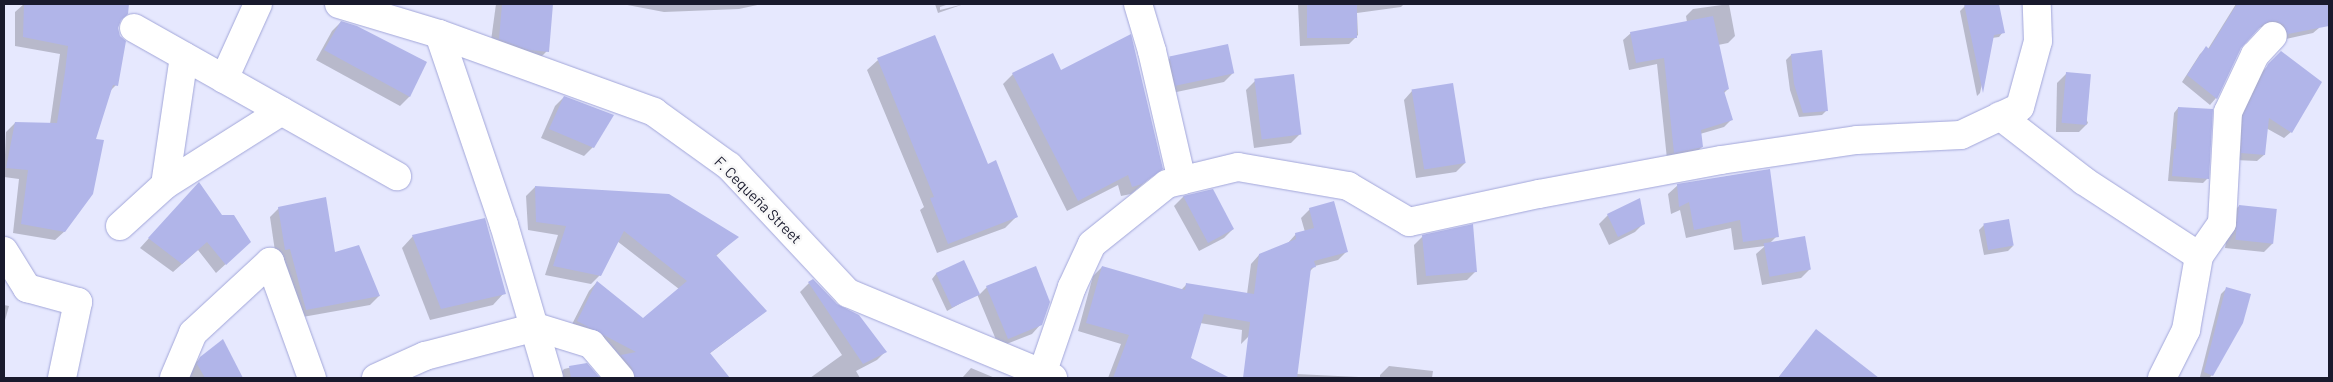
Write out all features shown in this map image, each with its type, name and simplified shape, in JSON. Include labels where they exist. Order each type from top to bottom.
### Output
[{"type":"street","points":[[224,79],[258,4]]},
{"type":"street","name":"F. Cequeña Street","points":[[339,4],[439,34],[654,112],[729,166],[848,292],[1047,376]]},
{"type":"street","points":[[1138,4],[1152,51],[1182,181]]},
{"type":"street","points":[[1047,376],[1072,287],[1092,244],[1167,184],[1238,167],[1348,186],[1409,222],[1721,160],[1857,140],[1961,135],[2020,106],[2038,41],[2037,4]]},
{"type":"street","points":[[134,28],[398,176]]},
{"type":"street","points":[[439,34],[504,225],[536,327],[549,378]]},
{"type":"street","points":[[2162,378],[2186,330],[2199,256],[2222,223],[2228,112],[2255,55],[2273,36]]},
{"type":"street","points":[[165,185],[184,56]]},
{"type":"street","points":[[120,226],[165,185],[282,111]]},
{"type":"street","points":[[2000,116],[2084,182],[2199,256]]},
{"type":"street","points":[[4,251],[27,288],[78,302],[62,378]]},
{"type":"street","points":[[174,378],[193,333],[270,262],[312,378]]},
{"type":"street","points":[[376,378],[425,356],[536,327],[591,344],[620,378]]},
{"type":"building","points":[[24,4],[129,4],[128,14],[121,20],[118,28],[120,36],[126,41],[118,86],[113,85],[96,139],[104,140],[93,194],[65,232],[21,224],[28,170],[6,168],[15,122],[57,123],[68,46],[23,37]]},
{"type":"building","points":[[502,4],[553,4],[549,52],[529,50],[499,39]]},
{"type":"building","points":[[1307,4],[1357,4],[1357,38],[1307,38]]},
{"type":"building","points":[[1964,4],[1999,4],[2005,33],[1994,35],[1983,93]]},
{"type":"building","points":[[2237,4],[2329,4],[2329,26],[2288,34],[2284,25],[2277,21],[2269,21],[2262,25],[2241,48],[2217,99],[2187,75],[2206,46],[2209,49]]},
{"type":"building","points":[[1713,16],[1729,89],[1724,91],[1733,120],[1701,130],[1703,147],[1674,153],[1664,58],[1636,63],[1630,32]]},
{"type":"building","points":[[341,21],[357,26],[427,62],[410,97],[324,50]]},
{"type":"building","points":[[1131,34],[1163,169],[1142,184],[1132,187],[1128,175],[1078,201],[1012,73],[1053,53],[1061,70]]},
{"type":"building","points":[[935,35],[988,164],[996,160],[1018,217],[948,244],[930,198],[934,197],[877,58]]},
{"type":"building","points":[[1228,44],[1234,73],[1176,86],[1169,56]]},
{"type":"building","points":[[1822,50],[1828,111],[1803,113],[1794,84],[1791,54]]},
{"type":"building","points":[[2281,51],[2322,82],[2292,133],[2269,118],[2265,155],[2241,153],[2243,116],[2268,64]]},
{"type":"building","points":[[2066,72],[2091,74],[2086,125],[2062,123]]},
{"type":"building","points":[[1294,74],[1301,135],[1262,139],[1254,79]]},
{"type":"building","points":[[1453,83],[1466,163],[1424,170],[1412,90]]},
{"type":"building","points":[[564,96],[614,115],[594,148],[549,129]]},
{"type":"building","points":[[2178,107],[2213,109],[2209,179],[2172,176],[2174,149],[2176,149]]},
{"type":"building","points":[[1770,169],[1779,237],[1743,242],[1740,220],[1694,230],[1689,202],[1679,207],[1677,184]]},
{"type":"building","points":[[199,182],[222,215],[234,215],[251,242],[226,265],[207,242],[182,264],[148,238]]},
{"type":"building","points":[[535,186],[669,194],[739,237],[716,255],[767,311],[710,353],[730,378],[635,378],[632,368],[621,355],[636,352],[577,321],[597,281],[643,318],[687,281],[624,231],[601,276],[553,266],[566,226],[536,222]]},
{"type":"building","points":[[1213,189],[1234,229],[1208,243],[1183,196]]},
{"type":"building","points":[[326,197],[335,252],[359,245],[380,296],[306,310],[290,249],[285,250],[278,207]]},
{"type":"building","points":[[1640,198],[1645,224],[1618,237],[1607,214]]},
{"type":"building","points":[[1334,201],[1348,252],[1314,261],[1316,267],[1311,268],[1297,378],[1243,378],[1250,322],[1204,314],[1191,358],[1230,378],[1113,378],[1129,335],[1086,323],[1102,266],[1185,290],[1186,283],[1254,294],[1259,254],[1296,239],[1295,233],[1314,228],[1309,208]]},
{"type":"building","points":[[2239,205],[2277,209],[2273,244],[2235,240]]},
{"type":"building","points":[[485,218],[506,294],[441,309],[412,235]]},
{"type":"building","points":[[2009,219],[2014,246],[1988,250],[1983,224]]},
{"type":"building","points":[[1473,224],[1477,272],[1426,276],[1422,235]]},
{"type":"building","points":[[1805,236],[1811,269],[1770,277],[1764,243]]},
{"type":"building","points":[[964,260],[980,294],[952,308],[936,273]]},
{"type":"building","points":[[1036,266],[1050,302],[1042,325],[1008,339],[986,286]]},
{"type":"building","points":[[813,279],[837,304],[859,315],[887,352],[863,364],[808,282]]},
{"type":"building","points":[[2226,287],[2251,294],[2243,323],[2213,376],[2204,372]]},
{"type":"building","points":[[1816,329],[1879,378],[1778,378]]},
{"type":"building","points":[[223,339],[243,378],[205,378],[197,364],[200,357]]},
{"type":"building","points":[[587,363],[600,378],[571,378],[569,366]]}]
